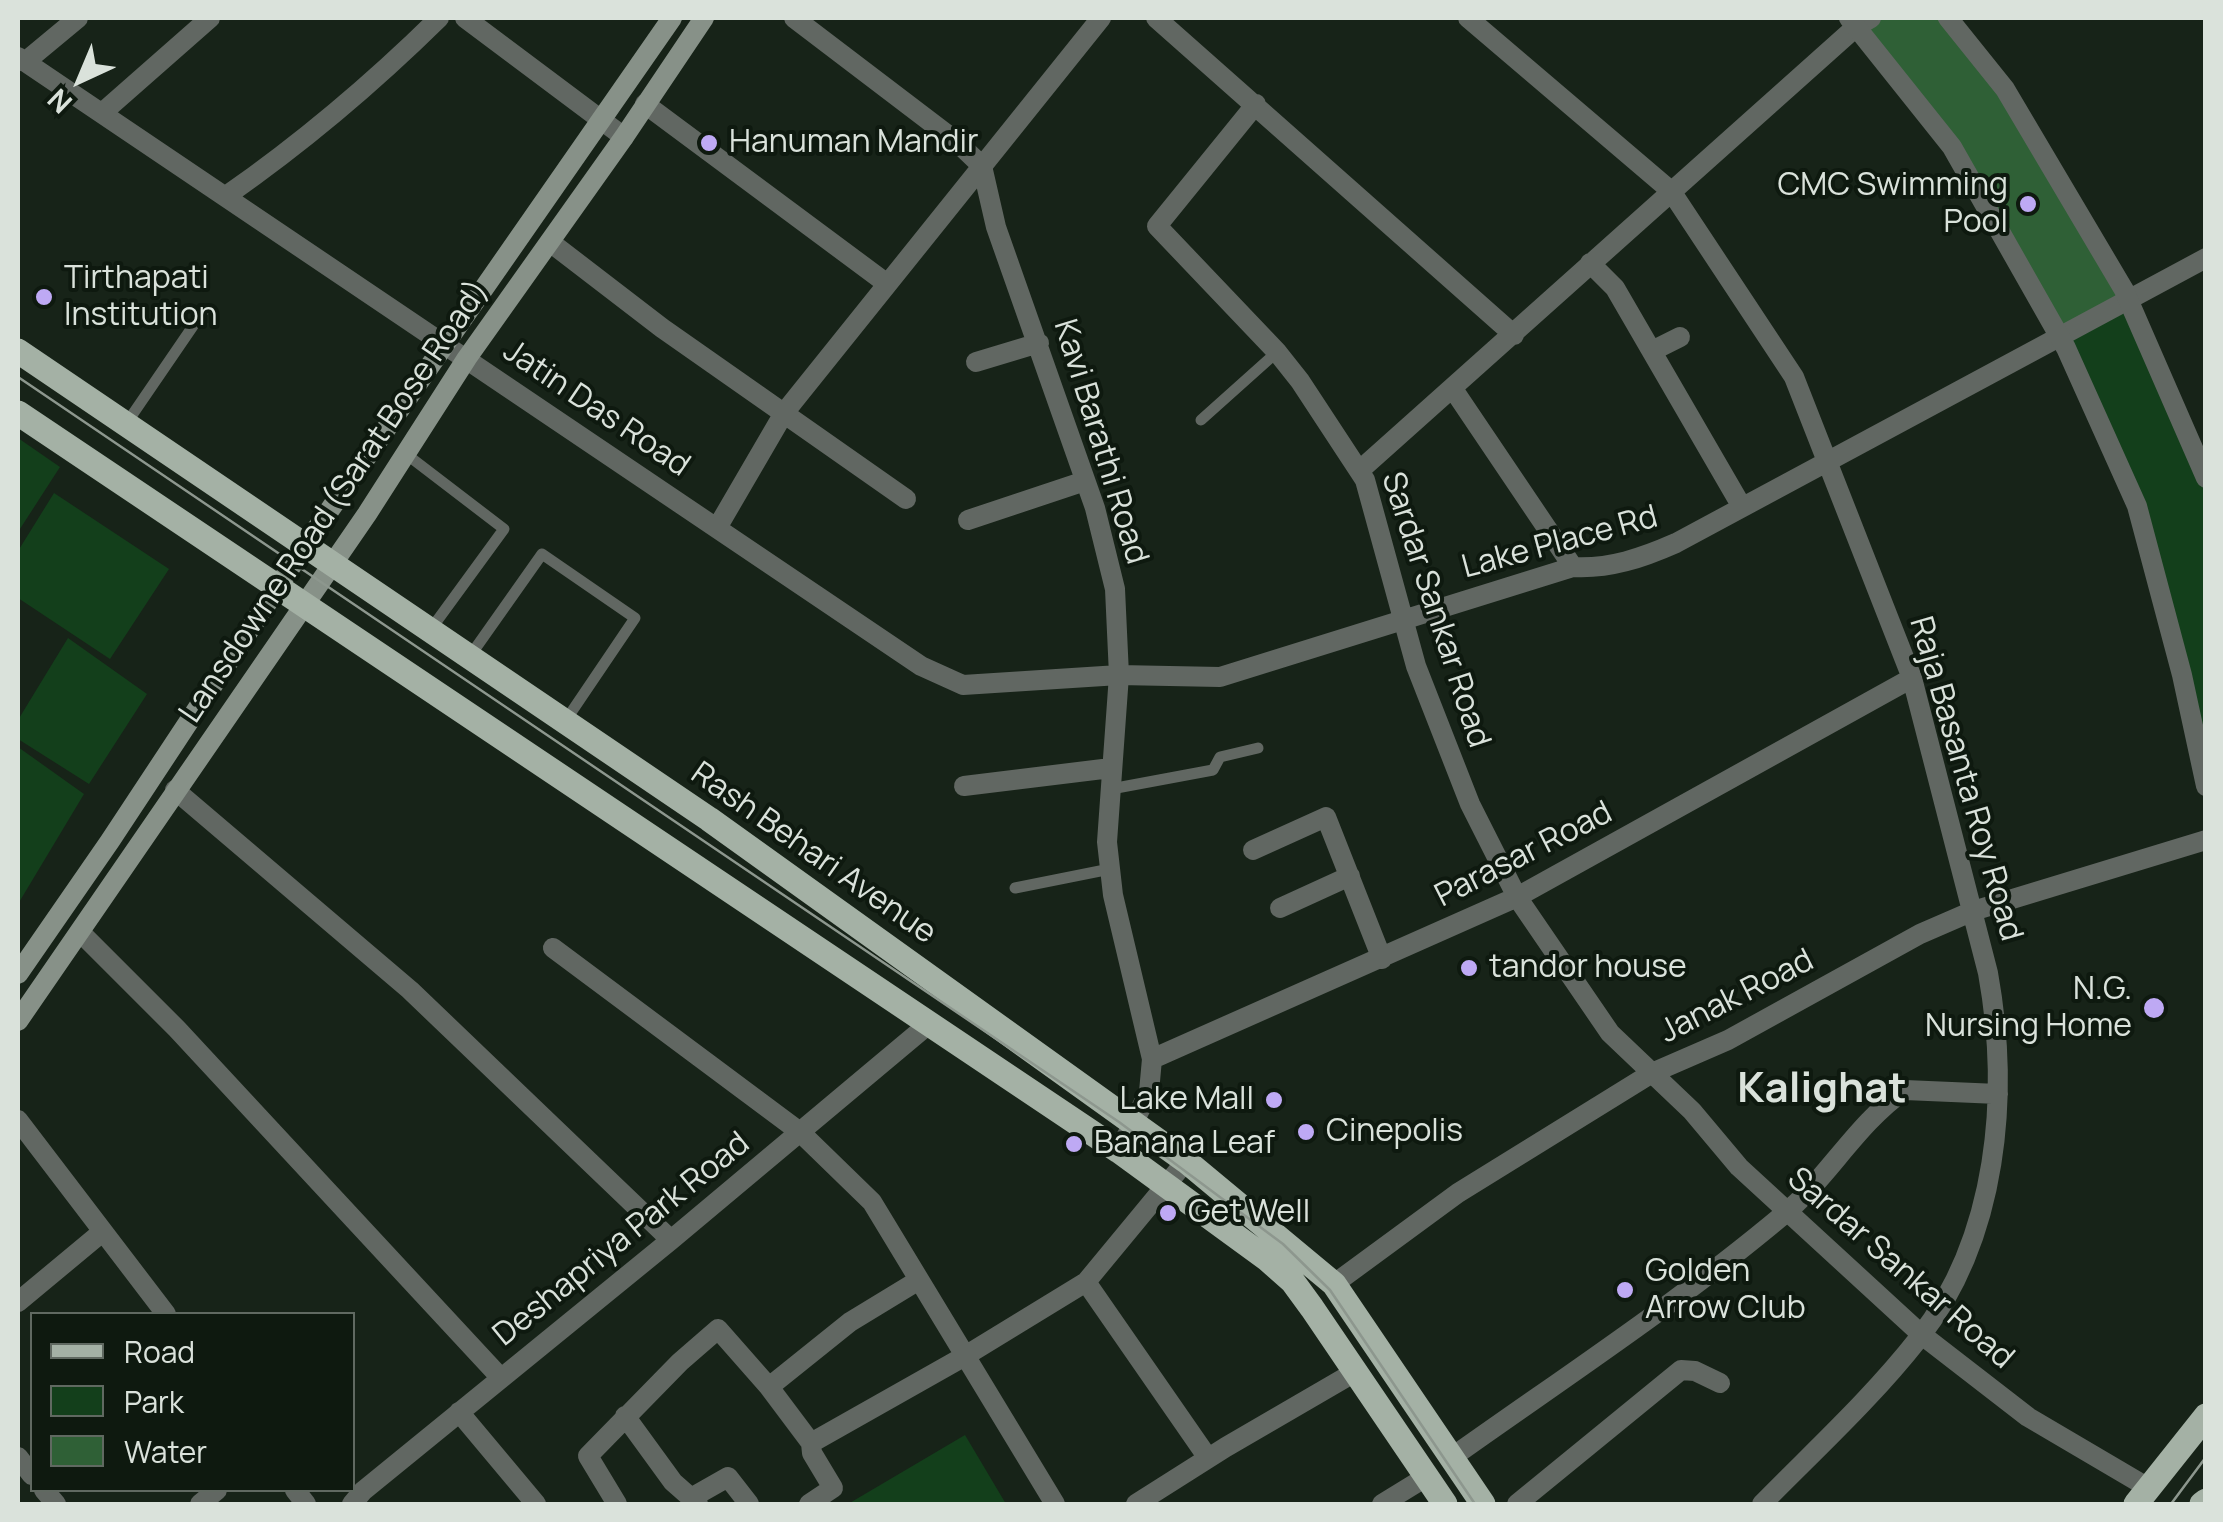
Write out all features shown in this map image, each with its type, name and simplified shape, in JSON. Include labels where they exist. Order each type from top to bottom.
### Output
[{"type":"main road","name":"Lansdowne Road (Sarat Bose Road)","points":[[18,974],[306,544],[672,18]]},
{"type":"main road","name":"Lansdowne Road (Sarat Bose Road)","points":[[18,1021],[304,606],[467,358],[704,18]]},
{"type":"main road","name":"Rash Behari Avenue","points":[[18,351],[709,819],[1186,1161],[1334,1284],[1484,1504]]},
{"type":"main road","points":[[18,413],[930,1022],[1119,1151],[1267,1259],[1293,1282],[1445,1504]]},
{"type":"main road","points":[[684,857],[709,819]]},
{"type":"main road","points":[[2142,1496],[2206,1416]]},
{"type":"street","points":[[21,60],[78,18]]},
{"type":"street","points":[[102,113],[210,18]]},
{"type":"street","points":[[226,196],[282,156],[440,18]]},
{"type":"street","points":[[465,18],[624,137]]},
{"type":"street","points":[[794,18],[957,142],[982,166]]},
{"type":"street","points":[[718,528],[784,413],[1102,18]]},
{"type":"street","points":[[1156,18],[1514,335]]},
{"type":"street","name":"Raja Basanta Roy Road","points":[[1468,18],[1671,191],[1794,378],[1912,678],[1973,910],[1997,1022],[1998,1094],[1985,1201],[1974,1237],[1948,1292],[1922,1335],[1876,1390],[1762,1504]]},
{"type":"street","points":[[1948,18],[2005,89],[2129,302],[2206,478]]},
{"type":"street","points":[[1359,472],[1859,20],[1952,147],[2058,334],[2137,506],[2182,676],[2206,786]]},
{"type":"street","name":"Jatin Das Road","points":[[21,60],[920,666],[963,685],[1119,675]]},
{"type":"street","points":[[645,104],[886,283]]},
{"type":"street","name":"Sardar Sankar Road","points":[[1256,104],[1157,226],[1277,352],[1364,480],[1416,666],[1470,804],[1517,897],[1610,1034],[1692,1111],[1739,1168],[1922,1335],[2142,1496]]},
{"type":"street","name":"Kavi Barathi Road","points":[[982,166],[996,226],[1085,482],[1115,589],[1119,675],[1107,842],[1152,1059],[1149,1092],[1119,1151]]},
{"type":"street","points":[[550,242],[662,328],[906,499]]},
{"type":"street","points":[[1827,462],[2058,334],[2129,302],[2206,258]]},
{"type":"street","points":[[1590,263],[1615,288],[1742,507]]},
{"type":"street","points":[[1652,351],[1680,337]]},
{"type":"street","points":[[976,362],[1038,343]]},
{"type":"street","points":[[1453,389],[1573,567]]},
{"type":"street","name":"Lake Place Rd","points":[[1119,675],[1220,677],[1573,567],[1597,568],[1646,556],[1827,462]]},
{"type":"street","points":[[968,520],[1085,482]]},
{"type":"street","name":"Parasar Road","points":[[1152,1059],[1517,897],[1912,678]]},
{"type":"street","points":[[964,786],[1111,779]]},
{"type":"street","points":[[175,790],[410,990],[671,1240]]},
{"type":"street","points":[[1252,850],[1326,818],[1382,958]]},
{"type":"street","name":"Janak Road","points":[[1334,1284],[1458,1193],[1652,1073],[1728,1040],[1920,934],[1973,910],[2206,840]]},
{"type":"street","points":[[1280,908],[1350,876]]},
{"type":"street","points":[[80,932],[176,1029],[500,1378]]},
{"type":"street","points":[[553,948],[800,1132],[872,1202],[1055,1504]]},
{"type":"street","name":"Deshapriya Park Road","points":[[352,1504],[930,1022]]},
{"type":"street","points":[[1451,1458],[1786,1213],[1866,1123],[1905,1090],[1998,1094]]},
{"type":"street","points":[[18,1120],[164,1312]]},
{"type":"street","points":[[811,1443],[1086,1282],[1186,1161]]},
{"type":"street","points":[[18,1302],[101,1233]]},
{"type":"street","points":[[769,1386],[850,1322],[919,1280]]},
{"type":"street","points":[[1086,1282],[1208,1458]]},
{"type":"street","points":[[617,1504],[588,1456],[624,1416],[718,1329],[769,1386],[811,1443],[812,1453],[833,1488],[809,1504]]},
{"type":"street","points":[[1518,1504],[1681,1370],[1695,1371],[1720,1383]]},
{"type":"street","points":[[1136,1504],[1356,1372]]},
{"type":"street","points":[[459,1412],[536,1504]]},
{"type":"street","points":[[624,1416],[673,1482],[694,1501],[728,1476],[750,1504]]},
{"type":"street","points":[[1382,1504],[1426,1478]]},
{"type":"lane","points":[[126,424],[204,310]]},
{"type":"lane","points":[[1200,420],[1277,352]]},
{"type":"lane","points":[[406,454],[504,529],[430,628]]},
{"type":"lane","points":[[470,656],[542,554],[634,618],[566,721]]},
{"type":"lane","points":[[1111,779],[1213,770],[1220,757],[1258,748]]},
{"type":"lane","points":[[1015,888],[1110,869]]},
{"type":"green space","points":[[2125,307],[2205,491],[2205,774],[2186,670],[2066,337]]},
{"type":"green space","points":[[18,438],[60,467],[18,532]]},
{"type":"green space","points":[[54,493],[169,569],[110,659],[18,598],[18,551]]},
{"type":"green space","points":[[68,638],[147,694],[89,784],[18,739],[18,720]]},
{"type":"green space","points":[[18,747],[84,794],[18,904]]},
{"type":"green space","points":[[965,1435],[1006,1504],[848,1504]]},
{"type":"water","name":"CMC Swimming Pool","points":[[1881,18],[1938,18],[1996,89],[2121,300],[2062,328],[1864,28]]},
{"type":"tram line","points":[[18,377],[1119,1122],[1283,1244],[1330,1290],[1475,1504]]},
{"type":"tram line","points":[[2171,1504],[2206,1457]]},
{"type":"place","name":"Hanuman Mandir","points":[[709,143]]},
{"type":"place","name":"CMC Swimming Pool","points":[[2028,204]]},
{"type":"place","name":"Tirthapati Institution","points":[[44,297]]},
{"type":"place","name":"tandor house","points":[[1469,968]]},
{"type":"place","name":"N.G. Nursing Home","points":[[2154,1008]]},
{"type":"place","name":"Lake Mall","points":[[1274,1100]]},
{"type":"place","name":"Cinepolis","points":[[1306,1132]]},
{"type":"place","name":"Banana Leaf","points":[[1074,1144]]},
{"type":"place","name":"Get Well","points":[[1168,1213]]},
{"type":"place","name":"Golden Arrow Club","points":[[1625,1290]]},
{"type":"district","name":"Kalighat","points":[[1822,1090]]}]
